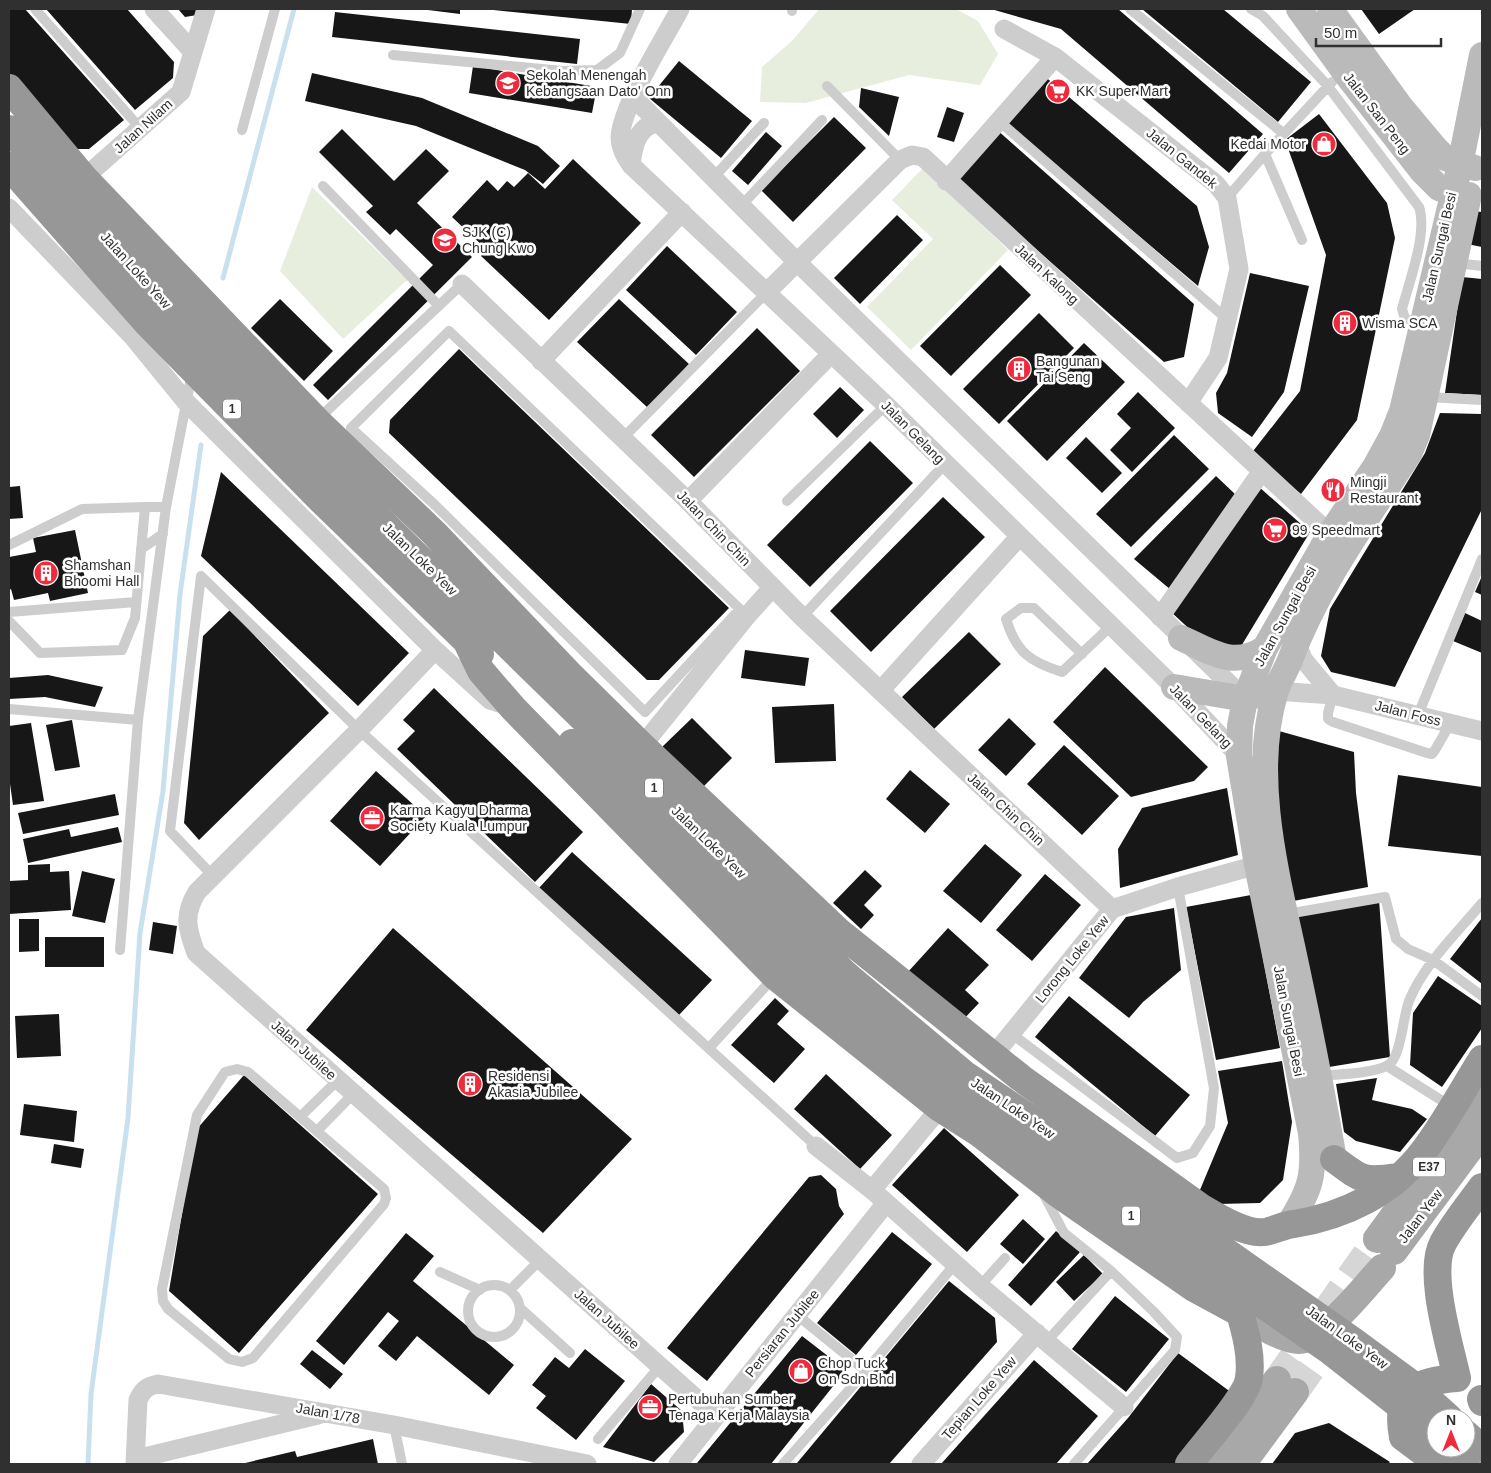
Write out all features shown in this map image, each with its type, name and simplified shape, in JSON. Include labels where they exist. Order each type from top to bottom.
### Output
[{"type":"highway","points":[[9,88],[84,178],[316,421],[434,533],[475,596],[513,630],[569,674],[642,746],[840,932],[993,1056],[1202,1208],[1231,1224],[1263,1232],[1289,1224],[1310,1221],[1366,1202],[1398,1177],[1423,1153],[1482,1059]]},
{"type":"highway","name":"Jalan Loke Yew","points":[[9,129],[167,304],[344,485],[475,596],[838,983],[964,1074],[1191,1227],[1353,1340],[1409,1382],[1438,1408]]},
{"type":"highway","name":"Jalan Loke Yew","points":[[9,166],[148,324],[322,500],[467,642],[838,983],[944,1085],[1329,1350],[1408,1412],[1426,1429]]},
{"type":"highway","points":[[467,642],[482,671],[512,708],[775,976],[940,1108],[1057,1193],[1194,1288],[1240,1313],[1248,1352],[1249,1380],[1238,1400],[1189,1464]]},
{"type":"highway","points":[[1057,1193],[1077,1194],[1089,1187],[1098,1176],[1104,1149],[1097,1131]]},
{"type":"highway","points":[[1334,1159],[1359,1178],[1372,1180],[1398,1177]]},
{"type":"highway","points":[[1439,1464],[1403,1437],[1400,1419],[1404,1398],[1415,1387],[1434,1380],[1457,1378],[1441,1305],[1438,1262],[1442,1244],[1482,1187]]},
{"type":"main road","name":"Jalan Yew","points":[[1384,1253],[1482,1095]]},
{"type":"main road","name":"Jalan Yew","points":[[1384,1253],[1482,1132]]},
{"type":"main road","points":[[1240,1313],[1289,1338],[1301,1340],[1324,1330],[1384,1253]]},
{"type":"main road","points":[[1214,1464],[1286,1386],[1242,1464]]},
{"type":"street","points":[[154,9],[193,52]]},
{"type":"street","name":"Jalan Nilam","points":[[84,178],[182,92],[206,9]]},
{"type":"street","name":"Jalan Gelang","points":[[680,9],[633,97],[624,120],[620,138],[622,150],[631,165],[682,212],[765,294],[886,405],[1174,687],[1239,756]]},
{"type":"street","name":"Jalan San Peng","points":[[1300,9],[1351,71],[1422,171],[1439,188],[1468,185]]},
{"type":"street","name":"Jalan San Peng","points":[[1330,9],[1351,71]]},
{"type":"street","name":"Jalan Gandek","points":[[1004,29],[1055,57],[1216,184],[1227,198],[1239,269],[1218,358],[1188,403]]},
{"type":"street","name":"Jalan Sungai Besi","points":[[1289,1224],[1309,1189],[1314,1164],[1313,1148],[1257,865],[1239,756],[1240,726],[1245,699],[1265,648],[1302,588],[1330,534],[1375,467],[1392,436],[1436,333],[1459,263],[1482,55]]},
{"type":"street","points":[[946,180],[1055,57]]},
{"type":"street","points":[[633,97],[797,262],[1046,502],[1181,638],[1245,699],[1254,715],[1259,767],[1266,781]]},
{"type":"street","points":[[631,165],[633,148],[638,136],[644,128],[658,123]]},
{"type":"street","name":"Jalan Sungai Besi","points":[[1334,1159],[1320,1076],[1273,852],[1264,766],[1266,736],[1275,691],[1290,661],[1296,641],[1318,598],[1353,540],[1409,454],[1435,394],[1436,333],[1468,185],[1482,138]]},
{"type":"street","name":"Jalan Kalong","points":[[900,160],[912,155],[923,157],[1330,534]]},
{"type":"street","points":[[765,294],[900,160]]},
{"type":"street","points":[[9,208],[133,337],[186,402],[435,650],[490,700],[512,708]]},
{"type":"street","points":[[541,361],[682,212]]},
{"type":"street","name":"Jalan Chin Chin","points":[[462,284],[688,501],[802,617],[1112,909]]},
{"type":"street","points":[[688,501],[831,354]]},
{"type":"street","points":[[1160,617],[1262,471]]},
{"type":"street","points":[[880,691],[1020,537]]},
{"type":"street","points":[[642,746],[746,617],[772,588]]},
{"type":"street","points":[[1181,638],[1230,658],[1246,658],[1265,648]]},
{"type":"street","points":[[1296,641],[1303,659],[1333,695]]},
{"type":"street","points":[[1174,687],[1245,699],[1267,689],[1296,641]]},
{"type":"street","name":"Jalan Jubilee","points":[[435,650],[359,730],[197,892],[189,904],[187,930],[196,953],[716,1416]]},
{"type":"street","name":"Jalan Foss","points":[[1275,691],[1333,695],[1482,730]]},
{"type":"street","name":"Lorong Loke Yew","points":[[993,1056],[1112,909],[1178,887],[1257,865]]},
{"type":"street","name":"Persiaran Jubilee","points":[[678,1464],[797,1315],[940,1108]]},
{"type":"street","points":[[816,1146],[879,1196],[980,1286],[1124,1407]]},
{"type":"street","name":"Tepian Loke Yew","points":[[921,1464],[1042,1337]]},
{"type":"street","points":[[1457,1378],[1482,1400]]},
{"type":"street","name":"Jalan 1/78","points":[[136,1461],[138,1400],[142,1391],[150,1386],[168,1385],[394,1425],[587,1464]]},
{"type":"street","points":[[136,1461],[326,1413]]},
{"type":"lane","points":[[35,9],[140,128]]},
{"type":"lane","points":[[242,130],[275,9]]},
{"type":"lane","points":[[393,55],[563,71],[597,70],[620,53],[640,9]]},
{"type":"lane","points":[[1130,9],[1284,133]]},
{"type":"lane","points":[[1251,9],[1351,71],[1422,215],[1421,231],[1402,309],[1405,319],[1436,333]]},
{"type":"lane","points":[[1227,198],[1284,133],[1351,71]]},
{"type":"lane","points":[[827,86],[900,160]]},
{"type":"lane","points":[[741,206],[822,120]]},
{"type":"lane","points":[[999,121],[1228,320]]},
{"type":"lane","points":[[713,178],[764,124]]},
{"type":"lane","points":[[1265,154],[1302,240]]},
{"type":"lane","points":[[323,186],[438,306]]},
{"type":"lane","points":[[1459,263],[1482,266]]},
{"type":"lane","name":"Jalan Chin Chin","points":[[316,421],[462,284]]},
{"type":"lane","points":[[623,438],[765,294]]},
{"type":"lane","points":[[449,331],[740,609],[645,712],[513,583],[435,505],[352,428],[449,331]]},
{"type":"lane","points":[[120,950],[138,720],[166,507],[192,369]]},
{"type":"lane","points":[[1435,394],[1482,400]]},
{"type":"lane","points":[[787,500],[886,405]]},
{"type":"lane","points":[[802,617],[945,464]]},
{"type":"lane","points":[[434,533],[430,522],[435,505]]},
{"type":"lane","points":[[9,621],[40,653],[122,650],[135,618],[145,507]]},
{"type":"lane","points":[[9,545],[82,508],[166,507]]},
{"type":"lane","points":[[141,548],[163,534]]},
{"type":"lane","points":[[1418,715],[1482,558]]},
{"type":"lane","points":[[213,876],[170,831],[201,576],[359,730],[816,1146]]},
{"type":"lane","points":[[475,596],[513,583]]},
{"type":"lane","points":[[9,612],[136,602]]},
{"type":"lane","points":[[1082,654],[1034,608],[1021,608],[1006,619],[1010,633],[1019,648],[1037,664],[1062,672],[1082,654],[1111,626]]},
{"type":"lane","points":[[1333,695],[1328,719],[1427,753],[1432,754],[1450,724]]},
{"type":"lane","points":[[9,709],[138,720]]},
{"type":"lane","points":[[1012,1034],[1177,1158],[1193,1153],[1210,1126],[1214,1088],[1178,887]]},
{"type":"lane","points":[[1286,914],[1385,897],[1396,939],[1408,949],[1433,960],[1482,996]]},
{"type":"lane","points":[[1387,1066],[1397,1053],[1409,1000],[1433,960],[1482,903]]},
{"type":"lane","points":[[709,1048],[775,976]]},
{"type":"lane","points":[[1320,1076],[1387,1066],[1452,1107]]},
{"type":"lane","points":[[237,1068],[248,1072],[300,1117],[384,1189],[386,1198],[384,1204],[253,1358],[242,1362],[229,1359],[168,1309],[163,1301],[162,1289],[197,1115],[225,1072],[237,1068]]},
{"type":"lane","points":[[300,1117],[338,1080]]},
{"type":"lane","points":[[317,1131],[353,1094]]},
{"type":"lane","points":[[1022,1166],[1049,1203],[1064,1233],[1111,1271],[1153,1311],[1177,1338],[1175,1350],[1074,1464]]},
{"type":"lane","points":[[980,1286],[1005,1258]]},
{"type":"lane","points":[[510,1290],[541,1259]]},
{"type":"lane","points":[[783,1464],[866,1371],[955,1264]]},
{"type":"lane","points":[[1042,1337],[1111,1271]]},
{"type":"lane","points":[[440,1272],[480,1290]]},
{"type":"lane","points":[[495,1285],[510,1290],[515,1295],[520,1308],[520,1317],[509,1332],[501,1336],[484,1334],[471,1322],[469,1304],[480,1290],[495,1285]]},
{"type":"lane","points":[[520,1308],[570,1353]]},
{"type":"lane","points":[[797,1315],[866,1371]]},
{"type":"lane","points":[[598,1439],[660,1366]]},
{"type":"lane","points":[[394,1425],[402,1464]]},
{"type":"green space","points":[[819,9],[956,9],[978,21],[998,54],[980,85],[909,75],[806,103],[760,102],[762,67],[792,41]]},
{"type":"green space","points":[[923,168],[1008,250],[911,350],[867,307],[933,239],[892,200]]},
{"type":"green space","points":[[312,187],[407,280],[343,339],[280,271]]},
{"type":"building","points":[[9,9],[25,9],[124,120],[89,149],[75,149],[9,74]]},
{"type":"building","points":[[46,9],[127,9],[174,62],[173,78],[135,110]]},
{"type":"building","points":[[178,9],[199,9],[197,15],[185,17]]},
{"type":"building","points":[[420,9],[460,9],[460,14]]},
{"type":"building","points":[[484,9],[632,9],[631,24]]},
{"type":"building","points":[[991,9],[1118,9],[1263,134],[1229,173],[1061,29]]},
{"type":"building","points":[[1142,9],[1223,9],[1311,82],[1278,122]]},
{"type":"building","points":[[1361,9],[1415,9],[1379,34]]},
{"type":"building","points":[[335,12],[580,39],[577,64],[332,37]]},
{"type":"building","points":[[679,61],[752,121],[721,158],[649,98]]},
{"type":"building","points":[[473,66],[597,87],[592,113],[469,93]]},
{"type":"building","points":[[312,73],[422,98],[538,146],[560,166],[543,184],[525,170],[416,126],[305,101]]},
{"type":"building","points":[[1042,74],[1197,206],[1209,247],[1198,286],[1002,120]]},
{"type":"building","points":[[861,88],[899,97],[889,136],[859,107]]},
{"type":"building","points":[[947,107],[964,113],[954,142],[937,137]]},
{"type":"building","name":"Wisma SCA","points":[[1319,114],[1387,203],[1395,238],[1357,420],[1301,494],[1250,455],[1300,391],[1326,255],[1285,140]]},
{"type":"building","points":[[834,117],[866,148],[793,222],[761,190]]},
{"type":"building","points":[[342,129],[394,181],[426,149],[449,171],[417,203],[472,257],[328,400],[313,385],[433,265],[396,229],[390,235],[366,212],[373,206],[319,152]]},
{"type":"building","points":[[996,129],[1194,304],[1184,357],[1164,362],[953,176]]},
{"type":"building","points":[[766,132],[782,146],[748,185],[732,171]]},
{"type":"building","points":[[573,159],[641,223],[549,320],[481,256],[487,250],[452,217],[487,180],[498,191],[507,181],[514,187],[528,173],[545,189]]},
{"type":"building","points":[[1473,211],[1482,212],[1482,247],[1467,244]]},
{"type":"building","points":[[897,215],[923,240],[860,304],[834,278]]},
{"type":"building","points":[[667,246],[737,312],[696,355],[626,290]]},
{"type":"building","points":[[1000,265],[1031,295],[951,376],[920,346]]},
{"type":"building","points":[[1250,273],[1309,286],[1284,392],[1252,437],[1218,413],[1216,393],[1227,373]]},
{"type":"building","points":[[1462,277],[1482,279],[1482,395],[1445,393]]},
{"type":"building","points":[[280,299],[333,351],[304,381],[251,328]]},
{"type":"building","points":[[619,299],[689,364],[648,408],[577,342]]},
{"type":"building","name":"Bangunan Tai Seng","points":[[1039,313],[1074,348],[999,424],[963,389]]},
{"type":"building","points":[[757,328],[800,371],[694,477],[651,435]]},
{"type":"building","points":[[1084,343],[1125,382],[1047,461],[1007,421]]},
{"type":"building","points":[[459,349],[729,608],[659,680],[647,680],[389,433],[390,420]]},
{"type":"building","points":[[840,387],[864,410],[837,438],[813,414]]},
{"type":"building","points":[[1138,392],[1175,428],[1132,472],[1110,450],[1131,428],[1117,414]]},
{"type":"building","points":[[1440,413],[1482,414],[1482,509],[1395,687],[1331,672],[1321,656],[1330,609],[1425,453]]},
{"type":"building","points":[[1174,435],[1209,469],[1131,547],[1096,514]]},
{"type":"building","points":[[1086,437],[1122,473],[1102,493],[1066,458]]},
{"type":"building","points":[[870,441],[913,483],[810,587],[767,545]]},
{"type":"building","points":[[221,472],[409,653],[358,706],[201,556]]},
{"type":"building","points":[[1216,476],[1236,495],[1171,590],[1134,559]]},
{"type":"building","points":[[20,486],[23,518],[9,519],[9,487]]},
{"type":"building","points":[[1258,486],[1310,532],[1240,648],[1196,635],[1171,612]]},
{"type":"building","points":[[943,497],[985,537],[871,652],[830,611]]},
{"type":"building","name":"Shamshan Bhoomi Hall","points":[[75,530],[88,593],[50,601],[48,593],[14,600],[11,589],[9,590],[9,557],[36,552],[33,538]]},
{"type":"building","points":[[1482,576],[1482,595],[1475,592]]},
{"type":"building","points":[[230,610],[329,713],[199,840],[184,823],[203,636]]},
{"type":"building","points":[[1465,613],[1482,621],[1482,653],[1453,641]]},
{"type":"building","points":[[969,632],[1001,664],[934,729],[902,697]]},
{"type":"building","points":[[745,650],[809,658],[805,686],[741,678]]},
{"type":"building","points":[[1105,667],[1208,767],[1194,781],[1131,797],[1053,722]]},
{"type":"building","points":[[48,675],[103,687],[95,707],[45,697],[9,699],[9,678]]},
{"type":"building","points":[[434,688],[583,832],[535,882],[397,749],[415,731],[403,720]]},
{"type":"building","points":[[834,704],[836,761],[775,763],[772,707]]},
{"type":"building","points":[[692,718],[732,758],[703,787],[662,747]]},
{"type":"building","points":[[1009,718],[1036,744],[1006,776],[978,750]]},
{"type":"building","points":[[72,720],[80,767],[55,771],[46,725]]},
{"type":"building","points":[[31,723],[44,801],[13,805],[9,777],[9,726]]},
{"type":"building","points":[[1279,731],[1354,752],[1356,793],[1368,887],[1288,902],[1273,794]]},
{"type":"building","points":[[1064,745],[1119,796],[1082,835],[1027,784]]},
{"type":"building","points":[[910,770],[950,804],[925,833],[886,799]]},
{"type":"building","points":[[376,771],[426,816],[380,866],[330,821]]},
{"type":"building","points":[[1398,775],[1482,787],[1482,856],[1388,846]]},
{"type":"building","points":[[1227,788],[1238,855],[1120,888],[1118,849],[1142,808]]},
{"type":"building","points":[[115,794],[119,815],[23,834],[18,813]]},
{"type":"building","points":[[118,827],[122,842],[28,863],[23,839],[69,829],[71,837]]},
{"type":"building","points":[[985,844],[1022,875],[981,923],[943,891]]},
{"type":"building","points":[[572,852],[712,980],[679,1015],[539,888]]},
{"type":"building","points":[[50,864],[50,872],[69,871],[71,910],[9,914],[9,881],[28,880],[28,865]]},
{"type":"building","points":[[865,870],[882,886],[864,905],[874,915],[861,929],[833,903]]},
{"type":"building","points":[[82,871],[115,879],[105,923],[72,916]]},
{"type":"building","points":[[1045,874],[1081,905],[1032,961],[996,930]]},
{"type":"building","points":[[1251,895],[1280,1048],[1216,1060],[1186,907]]},
{"type":"building","points":[[1379,899],[1390,1057],[1329,1067],[1296,915]]},
{"type":"building","points":[[1174,908],[1181,970],[1143,1002],[1129,1018],[1079,978],[1126,917]]},
{"type":"building","points":[[1482,918],[1482,984],[1450,959]]},
{"type":"building","points":[[19,919],[39,919],[39,951],[19,952]]},
{"type":"building","points":[[153,922],[177,926],[173,954],[149,950]]},
{"type":"building","name":"Residensi Akasia Jubilee","points":[[393,928],[632,1139],[543,1233],[306,1030]]},
{"type":"building","points":[[948,928],[989,965],[965,990],[979,1003],[961,1022],[907,973]]},
{"type":"building","points":[[45,937],[104,937],[104,967],[45,967]]},
{"type":"building","points":[[1438,976],[1482,1006],[1482,1028],[1442,1087],[1410,1065],[1413,1013]]},
{"type":"building","points":[[1069,996],[1190,1095],[1155,1136],[1035,1037]]},
{"type":"building","points":[[775,998],[789,1011],[777,1024],[805,1049],[774,1083],[731,1045]]},
{"type":"building","points":[[59,1014],[61,1056],[17,1058],[15,1016]]},
{"type":"building","points":[[1282,1061],[1292,1122],[1283,1180],[1260,1203],[1218,1204],[1197,1197],[1228,1123],[1218,1071]]},
{"type":"building","points":[[826,1074],[892,1135],[860,1169],[794,1109]]},
{"type":"building","points":[[244,1075],[378,1194],[239,1353],[169,1291],[196,1130]]},
{"type":"building","points":[[1377,1078],[1372,1100],[1412,1109],[1427,1119],[1400,1152],[1356,1141],[1344,1132],[1336,1084]]},
{"type":"building","points":[[24,1104],[77,1111],[74,1142],[20,1135]]},
{"type":"building","points":[[944,1128],[1019,1195],[967,1252],[892,1185]]},
{"type":"building","points":[[54,1144],[84,1149],[81,1168],[51,1163]]},
{"type":"building","points":[[821,1175],[836,1189],[839,1206],[844,1214],[707,1381],[667,1348],[809,1177]]},
{"type":"building","points":[[1023,1219],[1045,1239],[1023,1264],[1000,1244]]},
{"type":"building","points":[[1056,1231],[1080,1252],[1031,1306],[1008,1285]]},
{"type":"building","points":[[892,1232],[932,1264],[856,1355],[817,1323]]},
{"type":"building","points":[[406,1233],[434,1256],[413,1281],[514,1365],[489,1395],[417,1336],[396,1361],[378,1346],[399,1321],[388,1312],[344,1365],[316,1341]]},
{"type":"building","points":[[1084,1255],[1103,1274],[1074,1301],[1056,1282]]},
{"type":"building","points":[[949,1281],[995,1318],[997,1342],[889,1464],[797,1463]]},
{"type":"building","points":[[1115,1296],[1169,1339],[1126,1392],[1072,1349]]},
{"type":"building","points":[[802,1336],[846,1370],[771,1464],[697,1463]]},
{"type":"building","points":[[585,1349],[625,1381],[576,1440],[536,1408],[546,1396],[532,1385],[555,1357],[569,1368]]},
{"type":"building","points":[[312,1350],[343,1374],[330,1389],[300,1364]]},
{"type":"building","points":[[1178,1353],[1232,1393],[1177,1464],[1087,1464],[1128,1418]]},
{"type":"building","points":[[1034,1360],[1098,1416],[1056,1464],[941,1464]]},
{"type":"building","points":[[651,1384],[682,1411],[684,1432],[654,1462],[603,1447]]},
{"type":"building","points":[[1329,1423],[1390,1462],[1388,1464],[1272,1464],[1295,1433]]},
{"type":"building","points":[[373,1439],[378,1464],[241,1464],[295,1451],[297,1457]]},
{"type":"waterway","points":[[223,278],[294,9]]},
{"type":"waterway","points":[[88,1464],[91,1394],[128,1118],[140,933],[163,791],[180,594],[201,445]]},
{"type":"tunnel","points":[[1277,1380],[1377,1239]]},
{"type":"tunnel","points":[[1295,1392],[1340,1328]]},
{"type":"place","name":"Sekolah Menengah Kebangsaan Dato' Onn","points":[[508,83]]},
{"type":"place","name":"KK Super Mart","points":[[1058,91]]},
{"type":"place","name":"Kedai Motor","points":[[1324,144]]},
{"type":"place","name":"SJK (C) Chung Kwo","points":[[445,240]]},
{"type":"place","name":"Wisma SCA","points":[[1345,323]]},
{"type":"place","name":"Bangunan Tai Seng","points":[[1019,369]]},
{"type":"place","name":"Mingji Restaurant","points":[[1333,490]]},
{"type":"place","name":"99 Speedmart","points":[[1275,530]]},
{"type":"place","name":"Shamshan Bhoomi Hall","points":[[46,573]]},
{"type":"place","name":"Karma Kagyu Dharma Society Kuala Lumpur","points":[[372,818]]},
{"type":"place","name":"Residensi Akasia Jubilee","points":[[470,1084]]},
{"type":"place","name":"Chop Tuck On Sdn Bhd","points":[[801,1371]]},
{"type":"place","name":"Pertubuhan Sumber Tenaga Kerja Malaysia","points":[[650,1407]]}]
